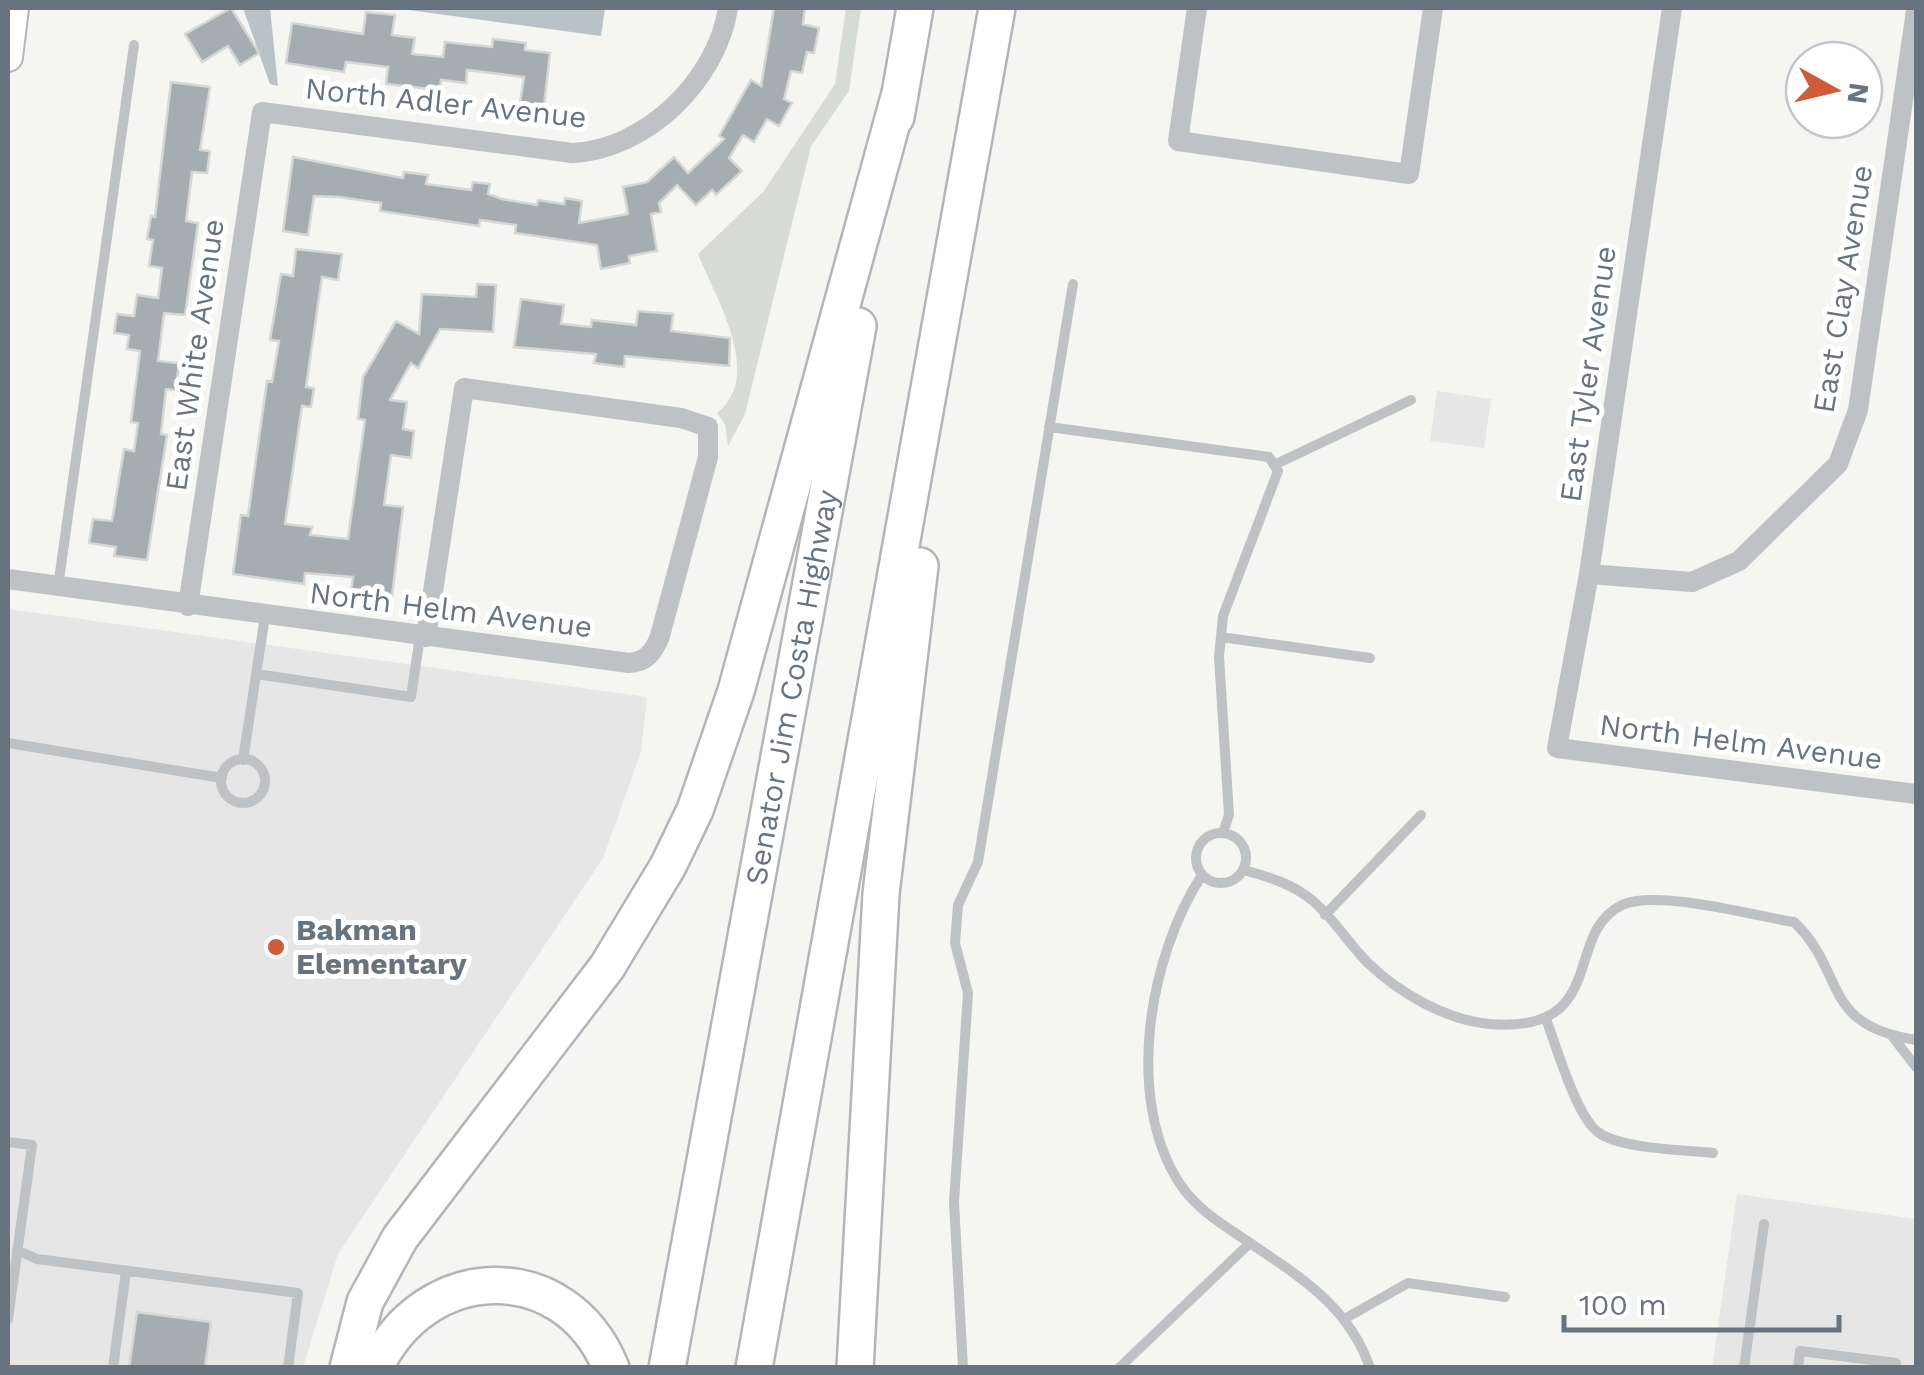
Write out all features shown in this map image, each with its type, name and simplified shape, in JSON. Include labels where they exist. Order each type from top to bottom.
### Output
[{"type":"highway","name":"Senator Jim Costa Highway","points":[[667,1368],[916,8]]},
{"type":"highway","points":[[754,1368],[997,8]]},
{"type":"highway","points":[[348,1368],[365,1302],[400,1238],[607,967],[668,866],[695,810],[736,691],[900,97]]},
{"type":"highway","points":[[855,1368],[882,894],[978,113]]},
{"type":"highway","points":[[375,1368],[385,1345],[412,1315],[443,1295],[486,1285],[524,1288],[567,1308],[596,1337],[611,1368]]},
{"type":"main road","points":[[8,57],[12,11]]},
{"type":"street","name":"North Adler Avenue","points":[[262,112],[572,153],[616,147],[669,106],[712,61],[728,8]]},
{"type":"street","points":[[1198,8],[1178,141],[1409,174],[1433,8]]},
{"type":"street","name":"East Tyler Avenue","points":[[1558,748],[1589,574],[1672,8]]},
{"type":"street","name":"East Clay Avenue","points":[[1589,574],[1692,582],[1739,561],[1838,464],[1858,410],[1916,11]]},
{"type":"street","name":"East White Avenue","points":[[188,606],[262,112]]},
{"type":"street","name":"North Helm Avenue","points":[[8,579],[188,606],[264,616],[629,662],[649,656],[660,636],[708,457],[708,427],[681,418],[464,388],[423,636]]},
{"type":"street","name":"North Helm Avenue","points":[[1558,748],[1916,794]]},
{"type":"lane","points":[[58,586],[134,45]]},
{"type":"lane","points":[[964,1368],[954,1202],[968,993],[955,942],[956,924],[958,905],[978,862],[1073,284]]},
{"type":"lane","points":[[1274,465],[1412,400]]},
{"type":"lane","points":[[1049,426],[1270,458],[1278,471],[1223,616],[1229,815],[1223,832]]},
{"type":"lane","points":[[243,760],[264,616]]},
{"type":"lane","points":[[256,674],[411,697],[423,636]]},
{"type":"lane","points":[[1221,636],[1370,658]]},
{"type":"lane","points":[[8,744],[222,778]]},
{"type":"lane","points":[[243,760],[262,770],[265,784],[258,796],[246,803],[232,800],[223,789],[222,778],[230,764],[243,760]]},
{"type":"lane","points":[[1325,915],[1421,815]]},
{"type":"lane","points":[[1223,832],[1244,846],[1244,870]]},
{"type":"lane","points":[[1223,832],[1207,837],[1197,851],[1202,875],[1178,913],[1155,1000],[1148,1064],[1154,1129],[1180,1185],[1201,1209],[1316,1288],[1346,1318],[1370,1368]]},
{"type":"lane","points":[[1202,875],[1224,884],[1244,870],[1278,879],[1313,901],[1370,965],[1424,1003],[1486,1024],[1517,1024],[1546,1018],[1564,1006],[1602,924],[1620,906],[1646,900],[1794,922],[1808,934],[1833,989],[1851,1015],[1892,1036],[1916,1040]]},
{"type":"lane","points":[[1546,1018],[1584,1114],[1598,1133],[1630,1143],[1713,1154]]},
{"type":"lane","points":[[1892,1036],[1916,1067]]},
{"type":"lane","points":[[8,1142],[32,1145],[8,1319]]},
{"type":"lane","points":[[1744,1368],[1764,1224]]},
{"type":"lane","points":[[1119,1368],[1250,1244]]},
{"type":"lane","points":[[17,1250],[37,1258],[298,1293],[288,1368]]},
{"type":"lane","points":[[113,1368],[126,1270]]},
{"type":"lane","points":[[1346,1318],[1408,1283],[1504,1297]]},
{"type":"lane","points":[[1798,1368],[1800,1352],[1896,1363],[1895,1368]]},
{"type":"shaded area","points":[[243,8],[270,8],[278,86],[270,84]]},
{"type":"shaded area","points":[[394,8],[605,8],[601,36]]},
{"type":"shaded area","points":[[846,8],[861,8],[849,91],[811,146],[745,414],[728,446],[725,424],[717,413],[731,397],[737,379],[737,358],[724,313],[698,254],[764,191],[835,84]]},
{"type":"shaded area","points":[[1437,391],[1491,399],[1484,448],[1430,441]]},
{"type":"shaded area","name":"Bakman Elementary","points":[[8,609],[647,697],[641,752],[603,858],[338,1254],[303,1367],[8,1367]]},
{"type":"shaded area","points":[[1737,1194],[1916,1219],[1916,1367],[1712,1368]]},
{"type":"building","points":[[231,8],[259,53],[240,65],[228,46],[202,62],[185,34]]},
{"type":"building","points":[[774,8],[805,8],[803,24],[819,28],[814,53],[807,52],[802,73],[791,71],[784,99],[792,103],[779,126],[767,119],[754,142],[743,135],[729,158],[742,171],[716,195],[712,190],[696,205],[677,185],[659,203],[661,212],[651,214],[657,251],[629,256],[630,263],[601,269],[597,245],[515,233],[516,225],[480,220],[479,226],[380,211],[381,203],[339,197],[314,196],[308,235],[283,231],[293,157],[403,178],[404,172],[428,175],[426,184],[471,190],[473,182],[490,184],[488,194],[537,205],[538,200],[564,204],[565,198],[582,201],[579,223],[628,214],[623,187],[647,182],[674,157],[688,173],[724,139],[719,136],[751,80],[761,86]]},
{"type":"building","points":[[366,12],[395,15],[392,35],[415,38],[412,54],[443,57],[445,42],[492,47],[493,39],[526,43],[525,50],[550,53],[544,106],[520,103],[524,77],[467,70],[466,83],[441,80],[440,90],[386,84],[388,67],[346,62],[344,72],[286,63],[292,23],[363,34]]},
{"type":"building","points":[[171,82],[210,87],[200,150],[210,151],[207,173],[192,172],[186,221],[198,223],[185,315],[164,313],[158,361],[179,363],[176,390],[166,389],[161,434],[167,435],[147,560],[114,556],[116,547],[89,543],[93,519],[112,521],[124,449],[134,451],[138,423],[131,422],[140,351],[127,349],[129,335],[114,333],[117,314],[134,316],[137,295],[158,298],[162,268],[149,266],[153,240],[147,239],[151,216],[155,217]]},
{"type":"building","points":[[296,249],[342,254],[338,280],[322,277],[306,387],[314,388],[311,407],[302,406],[285,524],[312,527],[310,535],[348,539],[365,420],[358,419],[363,377],[396,321],[419,334],[422,294],[476,297],[477,284],[496,285],[493,332],[440,329],[418,368],[411,363],[390,400],[407,402],[403,429],[414,431],[411,458],[391,455],[384,505],[403,507],[392,596],[351,591],[353,577],[305,573],[304,584],[233,574],[241,515],[248,516],[267,381],[272,382],[279,341],[270,340],[281,274],[293,276]]},
{"type":"building","points":[[521,299],[564,305],[561,324],[591,327],[592,320],[636,325],[638,311],[673,314],[671,331],[730,338],[729,366],[625,356],[624,367],[594,363],[596,354],[514,347]]},
{"type":"building","points":[[137,1312],[211,1322],[205,1368],[129,1368]]},
{"type":"place","name":"Bakman Elementary","points":[[276,947]]}]
